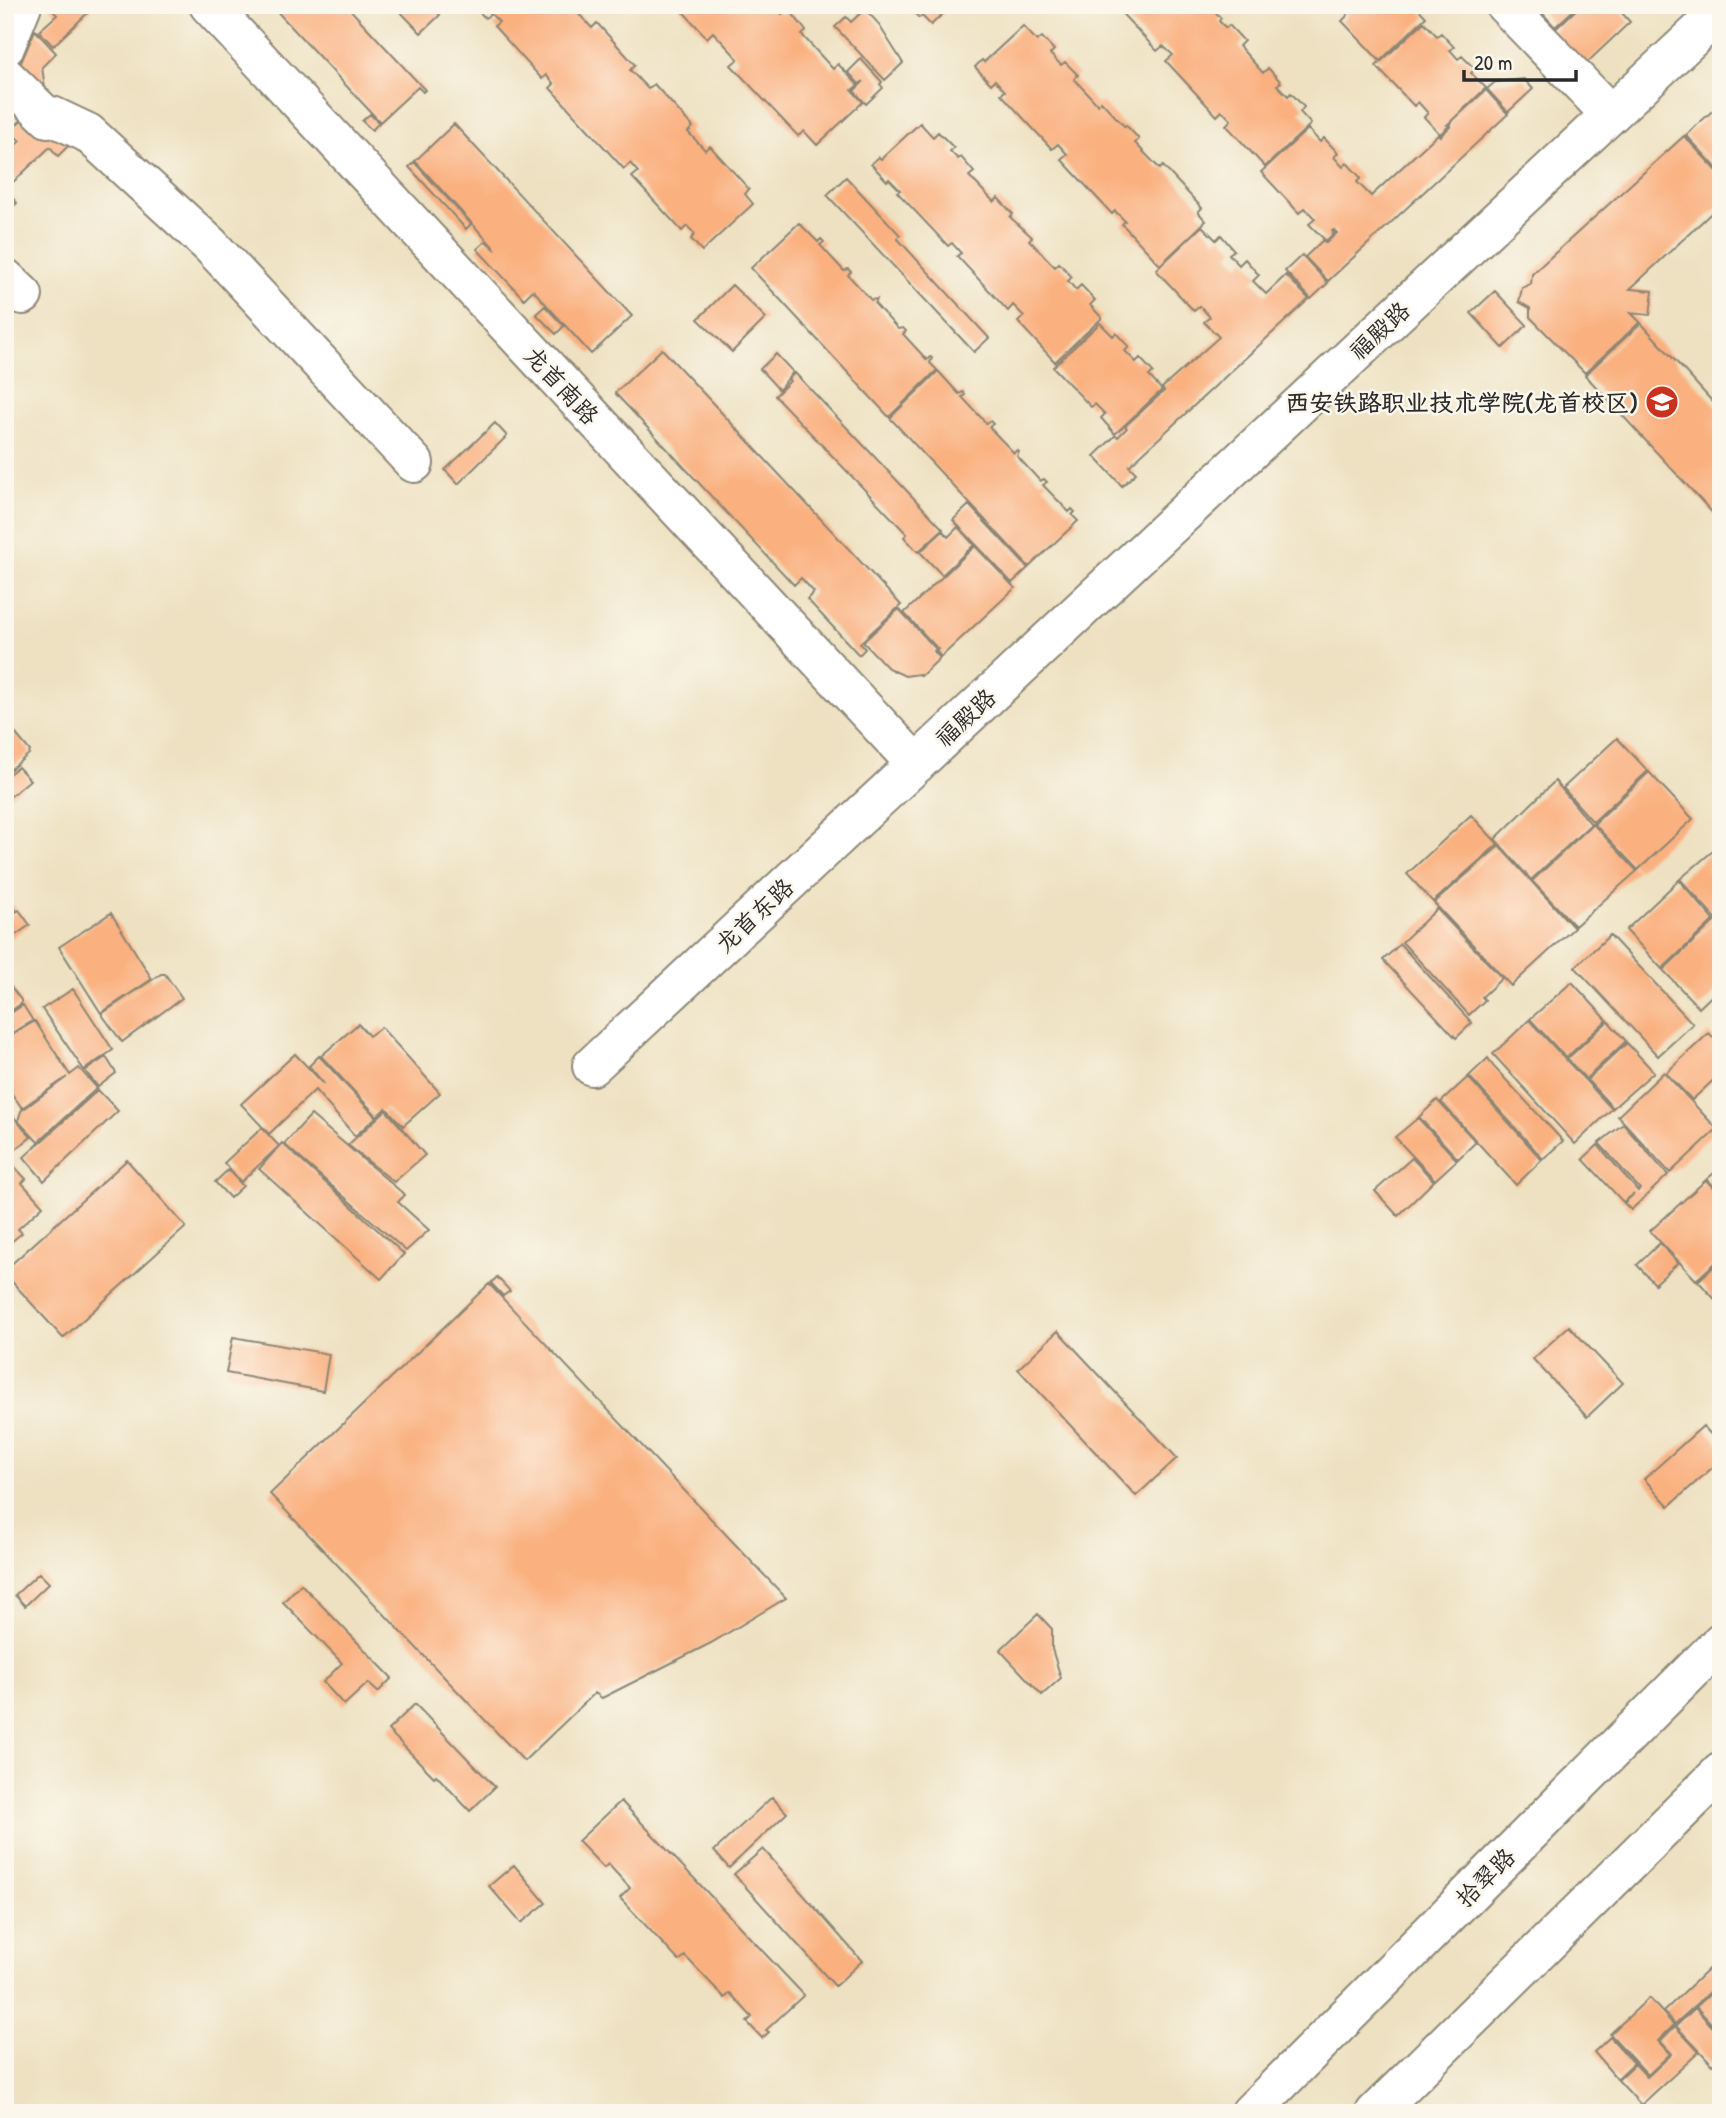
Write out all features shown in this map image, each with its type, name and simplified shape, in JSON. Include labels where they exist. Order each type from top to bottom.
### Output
[{"type":"street","points":[[5,47],[22,5]]},
{"type":"street","name":"龙首南路","points":[[209,5],[916,764]]},
{"type":"street","points":[[1505,5],[1610,114]]},
{"type":"street","name":"福殿路","points":[[916,764],[1721,11]]},
{"type":"street","points":[[5,76],[48,118],[52,116],[88,133],[210,245],[414,463]]},
{"type":"street","name":"龙首东路","points":[[592,1066],[916,764]]},
{"type":"street","name":"拾翠路","points":[[1250,2113],[1721,1642]]},
{"type":"street","points":[[1377,2112],[1721,1772]]},
{"type":"building","points":[[48,5],[96,5],[53,46],[39,31],[57,15]]},
{"type":"building","points":[[271,5],[346,5],[425,90],[423,92],[418,87],[380,122]]},
{"type":"building","points":[[394,5],[431,5],[440,15],[421,33]]},
{"type":"building","points":[[473,5],[577,5],[574,9],[592,28],[597,23],[635,65],[630,70],[648,89],[654,84],[693,127],[688,132],[705,150],[710,146],[749,189],[745,194],[753,204],[702,251],[691,239],[695,234],[687,226],[682,231],[632,177],[638,172],[630,163],[624,169],[550,88],[554,84],[546,75],[542,79],[494,26],[499,22],[491,14],[485,18]]},
{"type":"building","points":[[677,5],[774,5],[782,14],[788,8],[806,31],[802,35],[833,69],[838,64],[858,85],[852,90],[863,102],[817,145],[804,131],[798,136],[731,65],[738,59],[713,32],[707,38]]},
{"type":"building","points":[[908,5],[952,5],[931,25],[922,16],[919,18]]},
{"type":"building","points":[[1114,5],[1200,5],[1203,8],[1209,5],[1221,18],[1219,21],[1226,28],[1229,25],[1244,41],[1239,46],[1263,73],[1268,68],[1281,82],[1277,85],[1288,96],[1291,93],[1304,107],[1300,112],[1311,124],[1265,167],[1226,125],[1231,120],[1222,111],[1217,116],[1166,61],[1173,55],[1163,46],[1157,51]]},
{"type":"building","points":[[1338,5],[1415,5],[1426,17],[1380,61],[1342,21],[1348,15]]},
{"type":"building","points":[[1535,5],[1579,5],[1555,27]]},
{"type":"building","points":[[1581,5],[1615,5],[1630,22],[1578,71],[1547,37]]},
{"type":"building","points":[[865,9],[877,22],[903,63],[885,80],[835,27],[846,17],[851,22]]},
{"type":"building","points":[[1424,22],[1437,36],[1441,33],[1454,47],[1450,50],[1458,59],[1462,56],[1475,69],[1471,73],[1486,88],[1440,134],[1424,117],[1428,113],[1418,102],[1414,106],[1376,66]]},
{"type":"building","points":[[1023,26],[1037,41],[1042,37],[1054,50],[1050,54],[1061,65],[1065,62],[1078,75],[1074,79],[1098,105],[1101,101],[1125,127],[1126,125],[1139,139],[1135,143],[1160,169],[1163,166],[1202,208],[1198,212],[1206,221],[1160,265],[1122,224],[1125,221],[1115,211],[1112,214],[1061,159],[1067,154],[1058,144],[1052,149],[1001,94],[1005,91],[995,80],[991,84],[975,67]]},
{"type":"building","points":[[35,30],[56,53],[42,67],[49,117],[13,81]]},
{"type":"building","points":[[861,59],[882,82],[880,84],[883,88],[866,104],[854,91],[864,81],[859,84],[848,72]]},
{"type":"building","points":[[1524,79],[1533,89],[1508,112],[1487,89],[1495,82]]},
{"type":"building","points":[[1486,90],[1508,114],[1328,281],[1305,257],[1323,240],[1326,243],[1337,233],[1332,231],[1334,233],[1326,241],[1309,224],[1315,219],[1305,208],[1299,213],[1261,172],[1308,129],[1320,142],[1324,138],[1338,153],[1334,157],[1343,167],[1347,163],[1361,178],[1357,182],[1371,196],[1438,134],[1440,136],[1451,126],[1449,124]]},
{"type":"building","points":[[1721,103],[1721,173],[1686,135]]},
{"type":"building","points":[[36,106],[73,141],[58,156],[50,147],[10,185],[5,179],[5,155],[20,141],[10,131]]},
{"type":"building","points":[[370,114],[379,123],[372,130],[362,121]]},
{"type":"building","points":[[920,123],[933,137],[938,132],[954,148],[950,151],[958,159],[961,157],[974,172],[969,176],[994,202],[998,198],[1013,214],[1010,217],[1032,237],[1029,240],[1055,267],[1059,263],[1072,277],[1068,281],[1076,290],[1081,285],[1095,300],[1090,305],[1102,318],[1055,362],[1018,322],[1024,316],[1013,305],[1008,311],[957,256],[961,253],[952,243],[948,246],[897,192],[900,190],[871,164],[879,157],[881,159]]},
{"type":"building","points":[[454,124],[632,316],[591,354],[533,290],[524,299],[477,249],[486,241],[496,250],[415,161]]},
{"type":"building","points":[[1684,136],[1721,175],[1721,204],[1630,289],[1653,291],[1650,315],[1631,313],[1640,322],[1585,373],[1530,317],[1530,308],[1519,302],[1522,288],[1531,284],[1532,274]]},
{"type":"building","points":[[414,162],[471,224],[466,229],[409,167]]},
{"type":"building","points":[[846,177],[900,235],[897,238],[989,338],[974,352],[827,195]]},
{"type":"building","points":[[5,190],[17,203],[5,214]]},
{"type":"building","points":[[799,223],[818,242],[821,239],[824,242],[820,245],[844,271],[848,269],[851,272],[848,275],[871,300],[877,299],[875,304],[898,329],[903,328],[906,331],[903,334],[927,360],[932,358],[930,363],[937,370],[889,417],[751,268]]},
{"type":"building","points":[[1202,226],[1216,240],[1221,235],[1234,250],[1229,254],[1239,265],[1245,259],[1259,275],[1253,281],[1266,294],[1286,275],[1309,299],[1129,466],[1136,473],[1122,486],[1094,456],[1116,435],[1118,437],[1127,428],[1125,426],[1164,391],[1162,388],[1219,337],[1204,322],[1210,317],[1200,306],[1194,311],[1156,270]]},
{"type":"building","points":[[1302,255],[1328,283],[1311,299],[1285,271]]},
{"type":"building","points":[[732,285],[766,318],[732,352],[698,319]]},
{"type":"building","points":[[1495,291],[1527,325],[1503,348],[1471,313]]},
{"type":"building","points":[[545,306],[564,326],[556,334],[536,314]]},
{"type":"building","points":[[1100,323],[1113,336],[1116,333],[1129,347],[1125,351],[1136,362],[1140,358],[1153,372],[1149,376],[1162,390],[1115,434],[1101,418],[1105,414],[1095,404],[1091,407],[1053,367]]},
{"type":"building","points":[[1641,323],[1721,411],[1721,522],[1585,375]]},
{"type":"building","points":[[662,349],[901,605],[860,643],[865,649],[859,655],[807,599],[814,592],[801,578],[794,585],[615,393]]},
{"type":"building","points":[[776,354],[793,372],[779,390],[760,369]]},
{"type":"building","points":[[938,371],[959,394],[963,392],[965,395],[962,397],[986,423],[990,421],[993,424],[989,427],[1014,453],[1017,450],[1019,452],[1017,456],[1040,481],[1044,479],[1047,482],[1043,485],[1069,512],[1072,509],[1075,512],[1072,515],[1078,521],[1029,567],[890,418]]},
{"type":"building","points":[[795,373],[943,529],[918,552],[904,537],[907,534],[775,396]]},
{"type":"building","points":[[495,423],[507,436],[458,484],[445,470]]},
{"type":"building","points":[[969,505],[1028,568],[1012,583],[953,520]]},
{"type":"building","points":[[958,527],[974,545],[942,575],[920,552],[943,531],[948,537]]},
{"type":"building","points":[[975,546],[1015,588],[941,657],[936,651],[938,649],[904,613]]},
{"type":"building","points":[[899,609],[936,649],[934,651],[940,658],[921,676],[905,676],[888,668],[863,642]]},
{"type":"building","points":[[5,721],[30,751],[5,774]]},
{"type":"building","points":[[1617,738],[1648,771],[1593,822],[1563,788]]},
{"type":"building","points":[[18,767],[30,780],[5,801],[5,777]]},
{"type":"building","points":[[1649,772],[1693,819],[1638,870],[1594,824]]},
{"type":"building","points":[[1555,781],[1591,824],[1531,880],[1495,839]]},
{"type":"building","points":[[1471,815],[1498,844],[1433,902],[1407,874]]},
{"type":"building","points":[[1593,824],[1637,871],[1575,926],[1532,881]]},
{"type":"building","points":[[1499,846],[1574,928],[1511,986],[1434,903]]},
{"type":"building","points":[[1715,849],[1721,855],[1721,924],[1680,879]]},
{"type":"building","points":[[1679,880],[1714,920],[1662,969],[1626,930]]},
{"type":"building","points":[[5,894],[16,910],[5,917]]},
{"type":"building","points":[[1437,909],[1502,978],[1482,997],[1485,1000],[1469,1015],[1402,942]]},
{"type":"building","points":[[19,910],[30,925],[5,942],[5,919]]},
{"type":"building","points":[[111,913],[152,979],[101,1013],[59,947]]},
{"type":"building","points":[[1715,921],[1721,927],[1721,987],[1699,1008],[1663,970]]},
{"type":"building","points":[[1610,935],[1693,1024],[1658,1056],[1575,967]]},
{"type":"building","points":[[1400,944],[1472,1023],[1456,1038],[1383,960]]},
{"type":"building","points":[[161,974],[165,974],[182,998],[122,1042],[103,1013]]},
{"type":"building","points":[[5,979],[21,1000],[21,1004],[5,1015]]},
{"type":"building","points":[[1572,982],[1607,1020],[1566,1058],[1530,1019]]},
{"type":"building","points":[[73,989],[113,1050],[84,1070],[42,1009]]},
{"type":"building","points":[[23,1005],[33,1021],[5,1037],[5,1017]]},
{"type":"building","points":[[1529,1020],[1612,1109],[1575,1144],[1493,1054]]},
{"type":"building","points":[[35,1021],[70,1075],[79,1068],[97,1088],[38,1142],[18,1121],[21,1111],[67,1077],[22,1108],[5,1084],[5,1039]]},
{"type":"building","points":[[1608,1021],[1626,1041],[1586,1079],[1567,1059]]},
{"type":"building","points":[[358,1024],[369,1036],[381,1027],[440,1093],[403,1126],[386,1108],[377,1116],[321,1056]]},
{"type":"building","points":[[1709,1033],[1721,1046],[1721,1073],[1692,1100],[1666,1073]]},
{"type":"building","points":[[1627,1043],[1654,1072],[1613,1108],[1587,1080]]},
{"type":"building","points":[[295,1054],[324,1084],[309,1066],[319,1056],[376,1117],[355,1136],[315,1090],[269,1134],[241,1104]]},
{"type":"building","points":[[106,1057],[116,1073],[98,1087],[85,1071]]},
{"type":"building","points":[[1488,1058],[1563,1141],[1543,1159],[1469,1076]]},
{"type":"building","points":[[1664,1072],[1717,1129],[1670,1173],[1618,1116]]},
{"type":"building","points":[[1468,1077],[1542,1160],[1516,1185],[1441,1102]]},
{"type":"building","points":[[98,1090],[118,1111],[44,1181],[24,1157]]},
{"type":"building","points":[[1437,1100],[1476,1142],[1458,1159],[1419,1117]]},
{"type":"building","points":[[5,1107],[31,1137],[5,1158]]},
{"type":"building","points":[[386,1110],[425,1155],[394,1182],[348,1145]]},
{"type":"building","points":[[311,1115],[405,1195],[398,1202],[429,1230],[406,1251],[284,1144]]},
{"type":"building","points":[[1418,1118],[1457,1160],[1435,1180],[1395,1137]]},
{"type":"building","points":[[1623,1124],[1668,1175],[1631,1210],[1624,1203],[1634,1194],[1623,1202],[1583,1159],[1598,1145],[1638,1191],[1640,1189],[1599,1143]]},
{"type":"building","points":[[262,1128],[279,1146],[241,1182],[224,1163]]},
{"type":"building","points":[[282,1143],[404,1254],[381,1279],[259,1169]]},
{"type":"building","points":[[1412,1158],[1434,1181],[1398,1216],[1375,1191]]},
{"type":"building","points":[[127,1160],[186,1227],[63,1338],[5,1274],[5,1270]]},
{"type":"building","points":[[12,1164],[26,1179],[22,1183],[43,1206],[18,1229],[22,1233],[5,1247],[5,1170]]},
{"type":"building","points":[[1721,1167],[1721,1194],[1707,1179]]},
{"type":"building","points":[[228,1170],[243,1186],[230,1198],[215,1182]]},
{"type":"building","points":[[1706,1180],[1721,1196],[1721,1258],[1696,1280],[1650,1231]]},
{"type":"building","points":[[1660,1243],[1678,1263],[1655,1284],[1637,1265]]},
{"type":"building","points":[[1721,1260],[1721,1306],[1698,1281]]},
{"type":"building","points":[[497,1277],[510,1291],[503,1296],[491,1283]]},
{"type":"building","points":[[489,1284],[786,1598],[711,1643],[602,1698],[595,1693],[524,1761],[270,1494]]},
{"type":"building","points":[[1569,1326],[1623,1383],[1587,1417],[1533,1359]]},
{"type":"building","points":[[1058,1331],[1177,1458],[1136,1496],[1018,1369]]},
{"type":"building","points":[[233,1337],[329,1354],[323,1391],[226,1373]]},
{"type":"building","points":[[1703,1426],[1721,1445],[1721,1460],[1669,1506],[1644,1479]]},
{"type":"building","points":[[39,1573],[49,1583],[25,1606],[15,1595]]},
{"type":"building","points":[[301,1584],[392,1678],[378,1692],[368,1683],[344,1705],[323,1682],[342,1663],[283,1602]]},
{"type":"building","points":[[1038,1614],[1052,1629],[1052,1649],[1061,1678],[1042,1695],[1000,1650]]},
{"type":"building","points":[[415,1704],[495,1787],[470,1811],[388,1730]]},
{"type":"building","points":[[772,1797],[787,1813],[729,1868],[714,1851]]},
{"type":"building","points":[[621,1801],[804,1995],[766,2030],[769,2032],[762,2038],[747,2022],[752,2017],[730,1993],[725,1998],[685,1956],[679,1961],[620,1898],[630,1888],[608,1864],[604,1868],[578,1841]]},
{"type":"building","points":[[763,1849],[862,1961],[835,1986],[734,1874]]},
{"type":"building","points":[[514,1865],[546,1903],[521,1923],[489,1886]]},
{"type":"building","points":[[1718,1960],[1721,1963],[1721,1982],[1675,2024],[1663,2012]]},
{"type":"building","points":[[1721,1984],[1721,2034],[1696,2007]]},
{"type":"building","points":[[1649,1998],[1674,2025],[1658,2041],[1670,2054],[1648,2075],[1610,2034]]},
{"type":"building","points":[[1695,2008],[1721,2036],[1721,2057],[1713,2065],[1676,2026]]},
{"type":"building","points":[[1675,2026],[1699,2052],[1641,2105],[1618,2080],[1635,2064],[1647,2077],[1672,2054],[1660,2041]]},
{"type":"building","points":[[1610,2037],[1634,2063],[1617,2079],[1594,2052]]},
{"type":"place","name":"西安铁路职业技术学院(龙首校区)","points":[[1662,402]]}]
